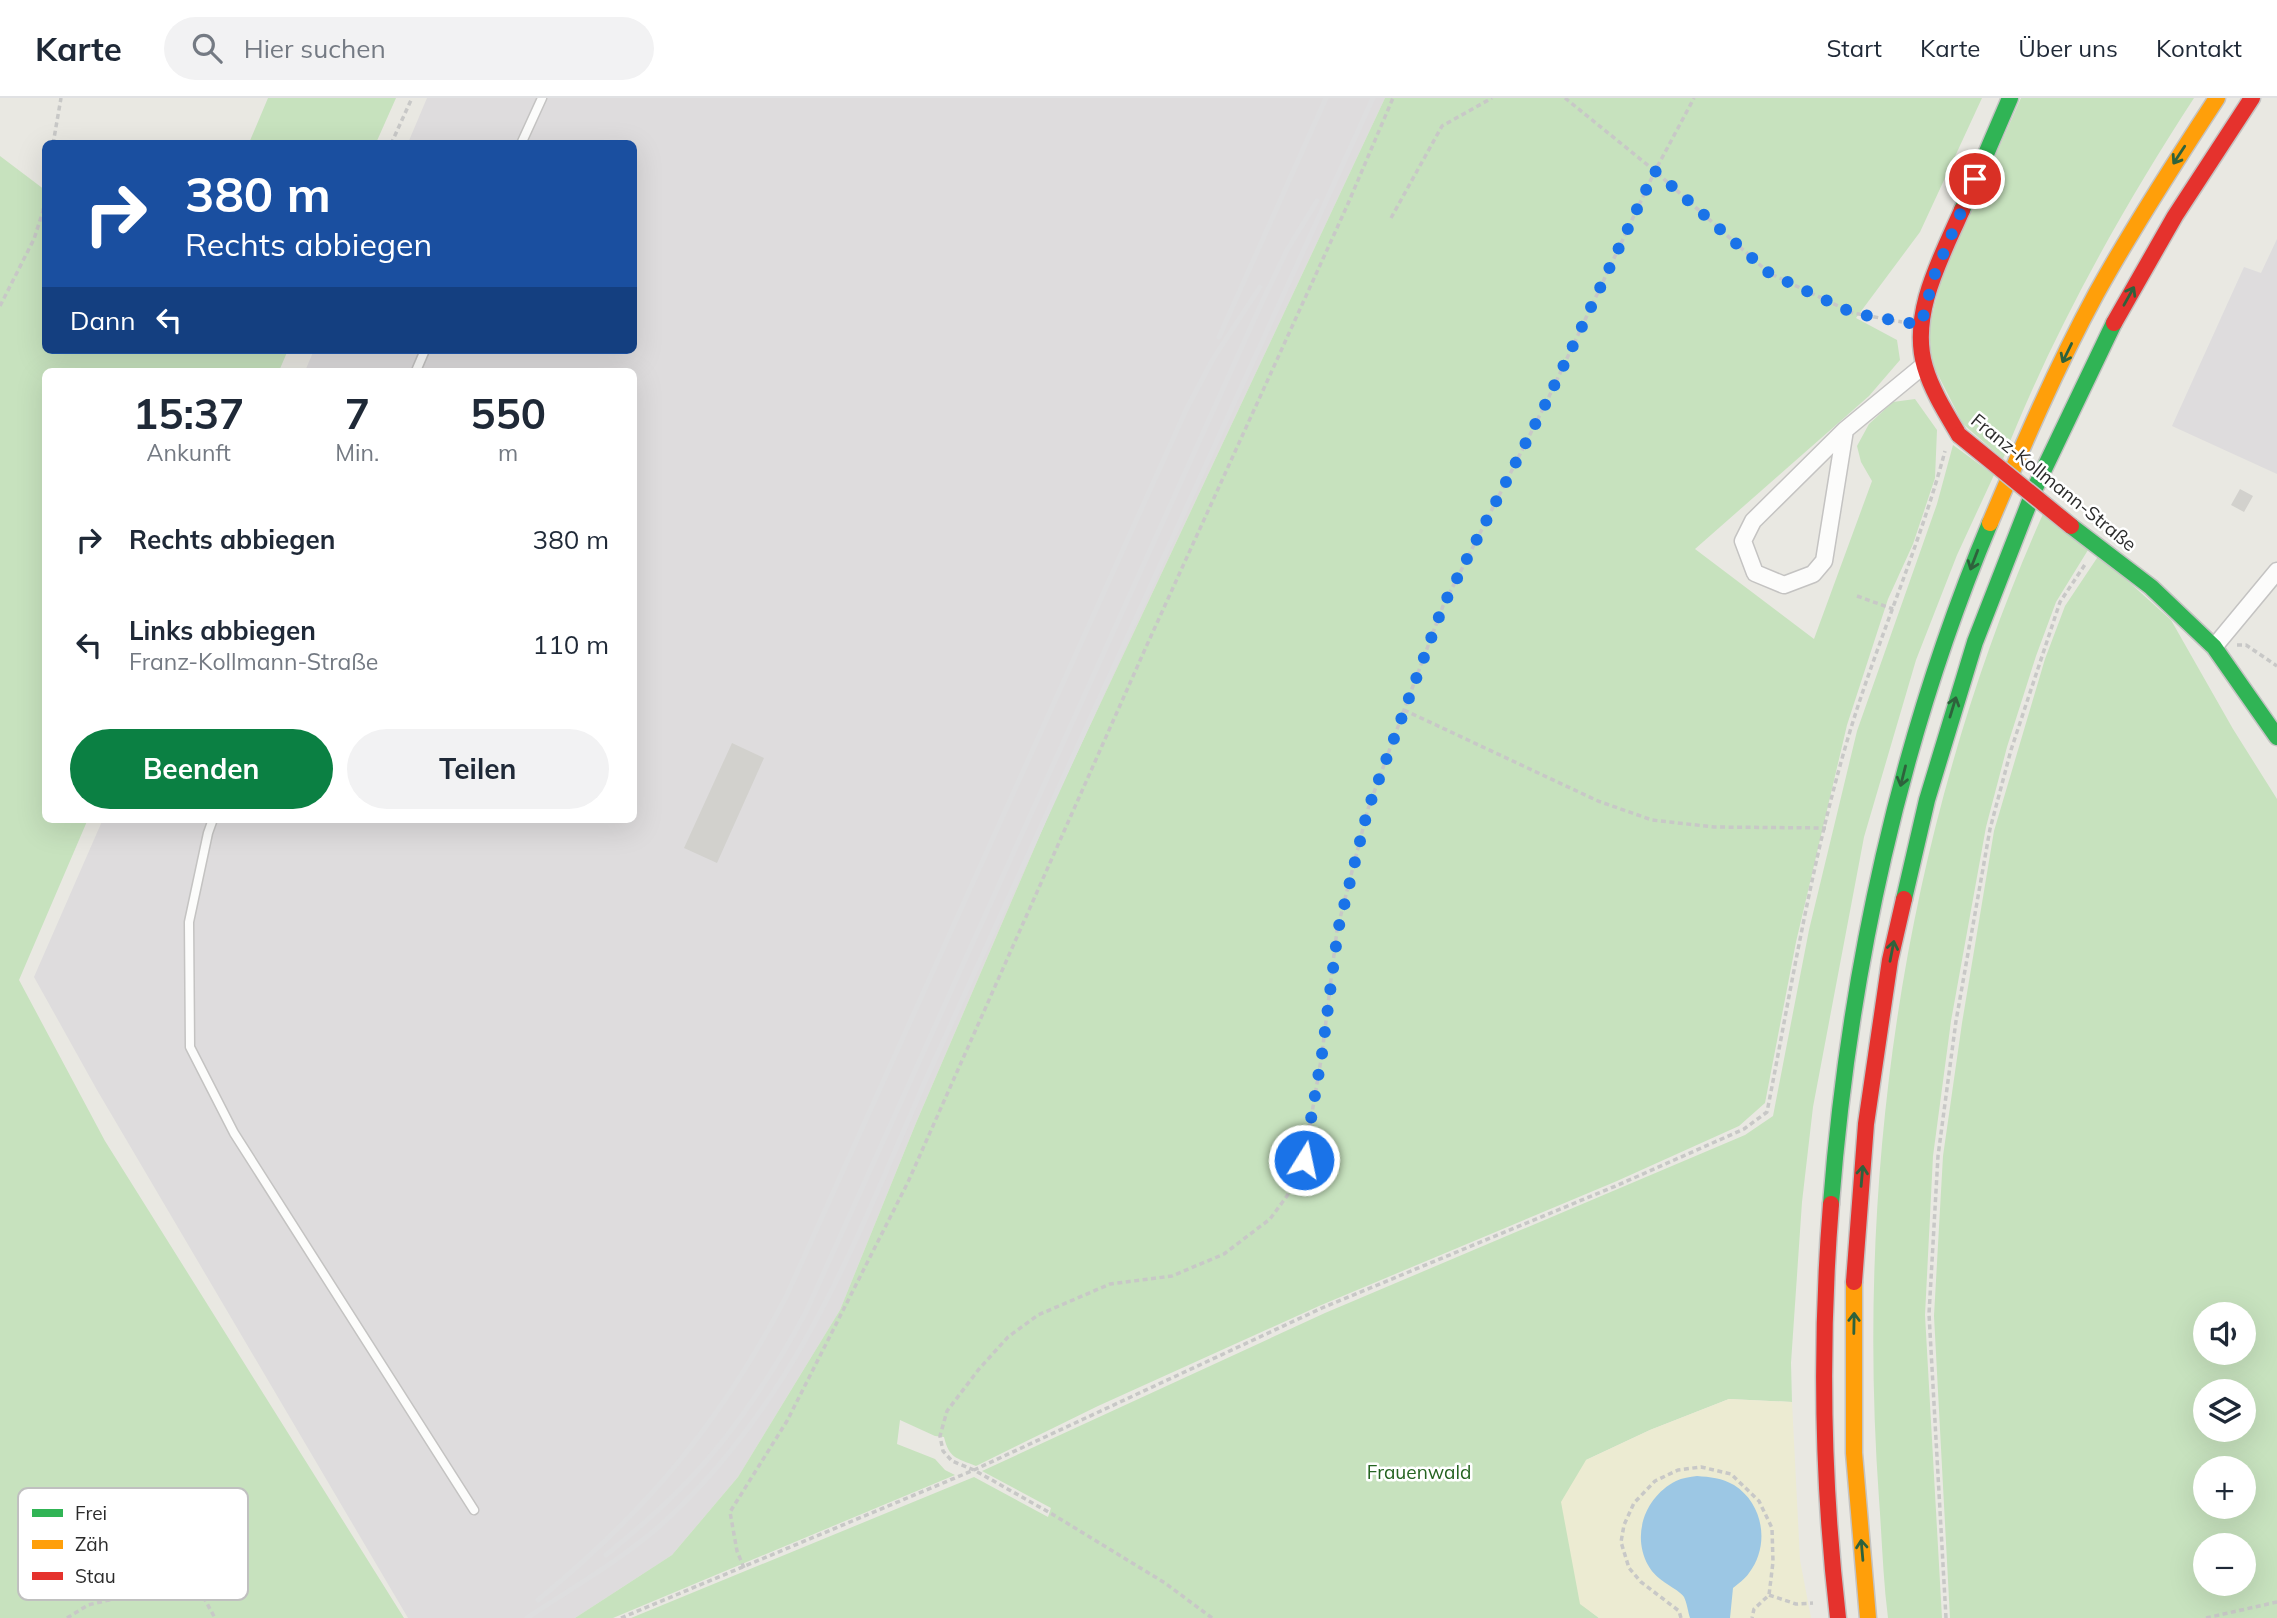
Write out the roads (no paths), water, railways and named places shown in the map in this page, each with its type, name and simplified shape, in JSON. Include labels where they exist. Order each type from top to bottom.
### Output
[{"type":"main road","name":"Franz-Kollmann-Straße","points":[[2010,98],[1934,276],[1921,325],[1924,365],[1956,430],[2071,526],[2151,587],[2214,647],[2277,737]]},
{"type":"main road","points":[[1837,1610],[1825,1429],[1825,1292],[1829,1208],[1850,1025],[1864,942],[1886,844],[1936,667],[1973,562],[2027,433],[2081,323],[2127,240],[2217,98]]},
{"type":"main road","points":[[1868,1618],[1855,1441],[1853,1369],[1856,1245],[1867,1115],[1878,1030],[1892,948],[1914,848],[1963,675],[1999,572],[2053,444],[2106,337],[2151,255],[2252,98]]},
{"type":"street","points":[[1845,430],[1824,561],[1813,574],[1784,585],[1755,573],[1743,541],[1753,521],[1845,430],[1924,365]]},
{"type":"street","points":[[2214,647],[2277,571]]},
{"type":"lane","points":[[522,140],[541,98]]},
{"type":"lane","points":[[212,823],[189,922],[190,1047],[234,1133],[474,1510]]},
{"type":"water","points":[[1697,1476],[1720,1479],[1734,1485],[1752,1503],[1761,1526],[1760,1551],[1749,1573],[1733,1588],[1730,1618],[1690,1618],[1684,1597],[1652,1571],[1643,1553],[1641,1529],[1649,1506],[1665,1488],[1676,1481]]},
{"type":"railway","points":[[1219,337],[1326,98]]},
{"type":"railway","points":[[527,1618],[646,1537],[709,1476],[750,1426],[786,1372],[818,1316],[874,1200],[926,1079],[1373,98]]},
{"type":"railway","points":[[606,1555],[667,1502],[721,1444],[766,1380],[806,1312],[1263,300],[1287,250],[1317,201]]},
{"type":"railway","points":[[538,1600],[578,1566],[647,1498],[708,1425],[761,1343],[786,1297],[1186,410],[1213,359],[1260,287]]},
{"type":"park label","name":"Frauenwald","points":[[1419,1472]]}]
